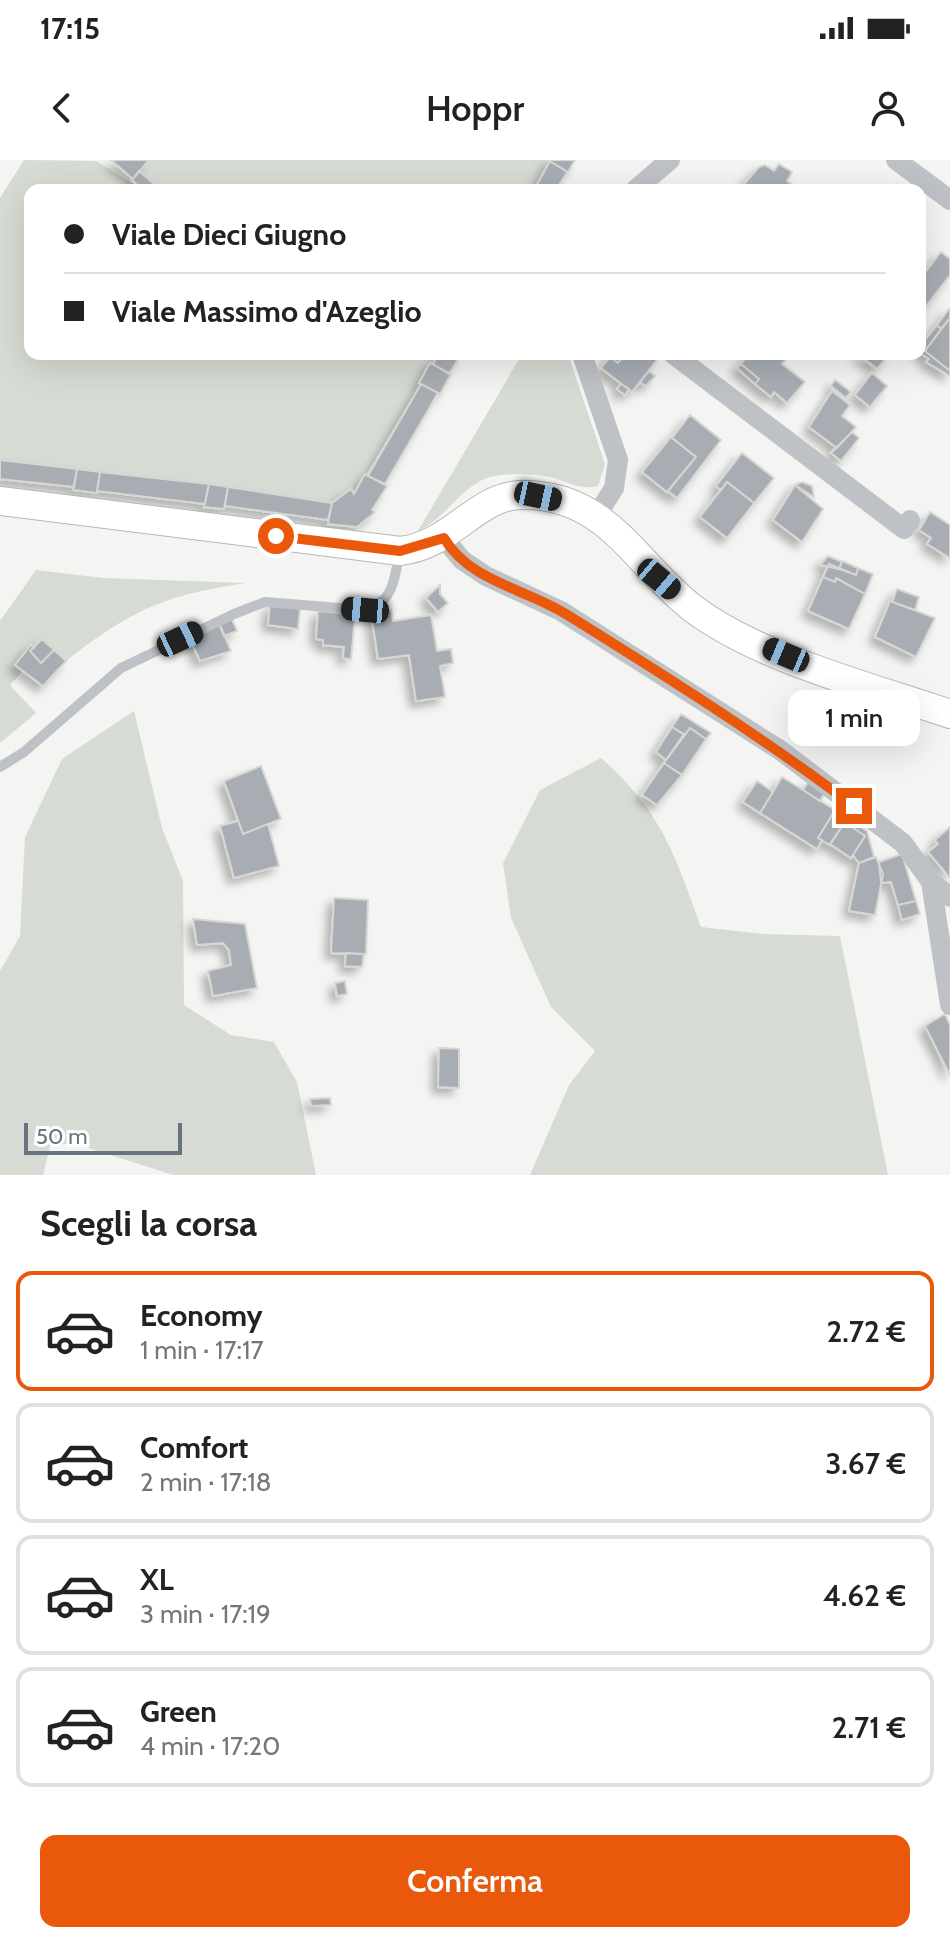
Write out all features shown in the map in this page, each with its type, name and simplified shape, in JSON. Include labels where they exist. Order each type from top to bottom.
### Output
[{"type":"main road","points":[[0,501],[400,551],[444,538],[496,500],[516,495],[557,500],[597,515],[631,544],[659,579],[693,608],[732,632],[814,667],[950,714]]},
{"type":"street","points":[[642,184],[670,160]]},
{"type":"street","points":[[896,160],[950,200]]},
{"type":"street","points":[[584,360],[618,460],[614,488],[597,515]]},
{"type":"street","points":[[681,360],[904,529],[910,520]]},
{"type":"street","points":[[444,538],[462,560],[486,576],[561,611],[780,750],[903,843],[931,882],[950,897]]},
{"type":"street","points":[[931,882],[950,1005]]},
{"type":"lane","points":[[0,767],[24,752],[121,668],[234,614],[265,602],[365,610],[377,607],[391,594],[400,551]]},
{"type":"shaded area","points":[[24,160],[96,161],[133,184],[24,184],[24,360],[435,360],[354,494],[351,490],[332,503],[209,484],[0,460],[0,198]]},
{"type":"shaded area","points":[[149,160],[550,161],[537,184],[154,184],[139,171]]},
{"type":"shaded area","points":[[518,360],[570,360],[605,464],[598,486],[580,486],[535,475],[494,476],[477,483],[428,526],[418,531]]},
{"type":"shaded area","points":[[36,570],[104,578],[246,583],[193,593],[150,607],[110,629],[66,661],[43,639],[34,648],[31,645],[15,665],[22,672],[10,685],[36,713],[0,743],[0,621]]},
{"type":"shaded area","points":[[134,711],[162,828],[183,881],[184,1005],[231,1035],[274,1042],[297,1082],[316,1175],[173,1175],[73,1143],[50,1146],[43,1175],[0,1175],[0,971],[20,936],[25,837],[62,759]]},
{"type":"shaded area","points":[[601,758],[638,796],[664,835],[701,927],[763,934],[840,936],[888,1175],[530,1175],[569,1085],[595,1051],[551,1007],[511,918],[503,863],[540,790]]},
{"type":"building","points":[[111,160],[149,160],[133,179]]},
{"type":"building","points":[[548,160],[575,160],[568,172]]},
{"type":"building","points":[[550,161],[567,172],[560,184],[537,184]]},
{"type":"building","points":[[779,164],[792,172],[787,181],[791,184],[744,184],[759,167],[765,165],[774,171]]},
{"type":"building","points":[[139,171],[154,184],[136,184],[132,180]]},
{"type":"building","points":[[941,252],[950,259],[950,275],[926,306],[926,271]]},
{"type":"building","points":[[950,308],[950,318],[941,329],[937,325]]},
{"type":"building","points":[[950,318],[950,371],[926,350]]},
{"type":"building","points":[[937,325],[941,329],[926,350],[926,339]]},
{"type":"building","points":[[926,352],[950,371],[950,376],[926,362],[929,359]]},
{"type":"building","points":[[435,360],[457,360],[449,374],[433,364]]},
{"type":"building","points":[[608,360],[618,363],[620,360],[657,360],[632,392],[601,368]]},
{"type":"building","points":[[744,360],[785,360],[782,364],[805,382],[787,403],[774,392],[771,397],[755,384],[759,379],[741,364]]},
{"type":"building","points":[[866,360],[884,360],[877,369]]},
{"type":"building","points":[[430,363],[451,374],[440,394],[419,383]]},
{"type":"building","points":[[741,364],[759,379],[755,384],[737,368]]},
{"type":"building","points":[[649,371],[655,376],[646,386],[640,382]]},
{"type":"building","points":[[872,373],[887,386],[870,407],[855,395]]},
{"type":"building","points":[[835,380],[851,392],[846,398],[831,386]]},
{"type":"building","points":[[421,384],[438,393],[385,484],[368,476]]},
{"type":"building","points":[[621,384],[629,389],[625,395],[617,389]]},
{"type":"building","points":[[832,391],[850,405],[842,416],[856,427],[837,448],[809,427]]},
{"type":"building","points":[[690,415],[721,440],[677,498],[668,491],[696,457],[672,438]]},
{"type":"building","points":[[852,432],[859,438],[841,461],[831,453]]},
{"type":"building","points":[[671,437],[696,457],[667,492],[642,472]]},
{"type":"building","points":[[742,453],[774,478],[754,503],[727,482],[721,490],[716,486]]},
{"type":"building","points":[[0,460],[77,469],[74,487],[0,479]]},
{"type":"building","points":[[77,469],[100,472],[97,493],[73,490]]},
{"type":"building","points":[[100,472],[209,484],[205,504],[97,491]]},
{"type":"building","points":[[365,474],[387,486],[372,510],[375,512],[357,527],[328,524],[332,503],[351,489],[354,494]]},
{"type":"building","points":[[727,482],[754,503],[727,538],[700,517]]},
{"type":"building","points":[[802,482],[812,486],[814,497],[795,485]]},
{"type":"building","points":[[209,484],[228,487],[224,509],[204,507]]},
{"type":"building","points":[[795,485],[823,509],[802,542],[773,520]]},
{"type":"building","points":[[228,487],[332,503],[328,520],[225,506]]},
{"type":"building","points":[[930,512],[950,525],[950,558],[927,544],[931,538],[919,530]]},
{"type":"building","points":[[828,556],[842,562],[839,569],[820,565]]},
{"type":"building","points":[[842,561],[858,568],[856,575],[839,569]]},
{"type":"building","points":[[829,564],[856,575],[858,568],[873,574],[865,594],[836,578],[835,582],[823,577]]},
{"type":"building","points":[[823,577],[835,582],[836,578],[865,594],[849,629],[808,611]]},
{"type":"building","points":[[440,585],[440,594],[448,603],[438,612],[426,598]]},
{"type":"building","points":[[897,589],[919,597],[915,610],[892,602]]},
{"type":"building","points":[[890,601],[935,618],[916,657],[875,637]]},
{"type":"building","points":[[270,605],[300,608],[298,629],[268,625]]},
{"type":"building","points":[[391,610],[393,621],[431,615],[437,651],[451,649],[453,663],[440,666],[445,697],[416,701],[409,655],[378,659],[371,613]]},
{"type":"building","points":[[318,611],[355,614],[351,659],[343,658],[344,647],[323,645],[323,640],[316,639]]},
{"type":"building","points":[[232,619],[237,631],[224,636],[219,624]]},
{"type":"building","points":[[220,625],[231,651],[200,661],[189,637]]},
{"type":"building","points":[[42,639],[54,650],[41,663],[30,651]]},
{"type":"building","points":[[31,645],[34,648],[30,651],[41,663],[54,650],[66,661],[43,686],[15,665]]},
{"type":"building","points":[[681,714],[711,733],[706,739],[690,728],[685,735],[672,727]]},
{"type":"building","points":[[672,727],[684,734],[666,760],[656,752]]},
{"type":"building","points":[[690,728],[706,739],[682,775],[664,763]]},
{"type":"building","points":[[664,763],[682,775],[657,805],[642,795]]},
{"type":"building","points":[[261,766],[281,819],[243,834],[224,781]]},
{"type":"building","points":[[782,777],[835,810],[818,838],[822,840],[817,849],[760,813]]},
{"type":"building","points":[[757,781],[773,792],[760,813],[743,802]]},
{"type":"building","points":[[809,781],[825,792],[820,801],[803,790]]},
{"type":"building","points":[[835,810],[847,818],[830,845],[818,838]]},
{"type":"building","points":[[847,818],[867,831],[874,857],[859,863],[853,855],[865,836],[845,822]]},
{"type":"building","points":[[238,821],[243,834],[268,824],[279,866],[234,878],[220,826]]},
{"type":"building","points":[[845,822],[865,836],[851,858],[830,844]]},
{"type":"building","points":[[950,827],[950,878],[928,852],[938,844],[935,840]]},
{"type":"building","points":[[902,854],[916,901],[898,905],[891,882],[881,883],[879,862]]},
{"type":"building","points":[[876,857],[883,874],[875,915],[849,911],[859,863]]},
{"type":"building","points":[[334,898],[368,900],[366,954],[331,953]]},
{"type":"building","points":[[916,901],[920,914],[902,920],[898,905]]},
{"type":"building","points":[[193,919],[245,924],[257,988],[213,996],[208,971],[231,965],[229,950],[223,943],[197,945]]},
{"type":"building","points":[[346,953],[364,954],[362,967],[345,966]]},
{"type":"building","points":[[345,981],[347,994],[337,996],[335,983]]},
{"type":"building","points":[[945,1014],[950,1025],[950,1075],[925,1026]]},
{"type":"building","points":[[439,1048],[459,1049],[459,1088],[438,1087]]},
{"type":"building","points":[[330,1098],[331,1105],[311,1106],[310,1099]]},
{"type":"route","points":[[276,536],[400,551],[417,549],[444,538],[462,560],[486,576],[561,611],[780,750],[854,806]]}]
